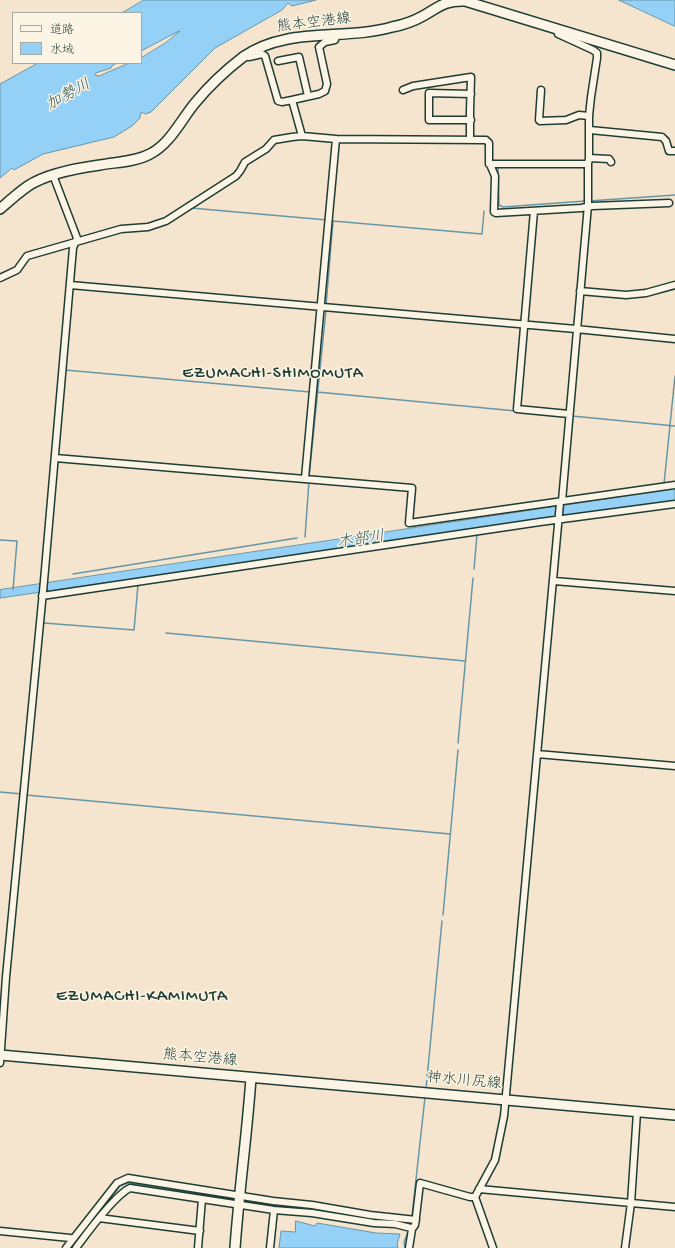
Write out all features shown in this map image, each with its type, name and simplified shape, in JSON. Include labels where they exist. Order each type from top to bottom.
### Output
[{"type":"main road","name":"熊本空港線","points":[[0,209],[29,185],[53,175],[97,165],[139,159],[161,148],[196,102],[224,73],[244,57],[262,46],[282,40],[390,28],[414,20],[445,3],[454,0],[464,1],[675,65]]},
{"type":"main road","name":"熊本空港線","points":[[0,1058],[251,1078],[235,1248]]},
{"type":"main road","name":"神水川尻線","points":[[251,1078],[675,1115]]},
{"type":"street","points":[[493,1248],[475,1197],[495,1160],[506,1100],[588,206],[590,116],[597,53],[558,34],[557,29]]},
{"type":"street","points":[[244,57],[247,58],[260,54],[265,56],[278,101],[282,102],[319,94],[327,88],[319,47],[325,42],[335,40],[336,35]]},
{"type":"street","points":[[278,61],[299,57],[308,96]]},
{"type":"street","points":[[403,90],[413,86],[472,77],[470,140]]},
{"type":"street","points":[[541,90],[539,112],[540,122],[566,120],[579,115],[590,116]]},
{"type":"street","points":[[471,94],[429,94],[429,120],[471,120]]},
{"type":"street","points":[[292,100],[302,136]]},
{"type":"street","points":[[590,130],[662,137],[666,140],[669,151],[675,151]]},
{"type":"street","points":[[0,278],[17,270],[27,256],[121,229],[148,227],[166,221],[236,176],[244,162],[266,150],[274,140],[302,136],[336,139],[488,141],[489,164],[495,176],[494,212],[499,214],[581,208],[588,206],[669,203]]},
{"type":"street","points":[[305,478],[322,306],[336,139]]},
{"type":"street","points":[[489,164],[589,161],[608,159],[610,162]]},
{"type":"street","points":[[0,1058],[6,977],[44,582],[73,248],[77,238],[53,175]]},
{"type":"street","points":[[534,211],[517,409],[569,414]]},
{"type":"street","points":[[70,285],[524,324],[675,339]]},
{"type":"street","points":[[580,291],[626,295],[646,293],[675,285]]},
{"type":"street","points":[[55,458],[412,488],[409,523],[675,485]]},
{"type":"street","points":[[42,595],[675,504]]},
{"type":"street","points":[[554,581],[675,592]]},
{"type":"street","points":[[537,754],[675,766]]},
{"type":"street","points":[[625,1248],[631,1203],[637,1112]]},
{"type":"street","points":[[66,1248],[117,1182],[128,1178],[239,1200],[274,1210],[300,1211],[374,1223],[396,1224],[412,1229]]},
{"type":"street","points":[[409,1248],[412,1229],[415,1226],[419,1185],[421,1183],[470,1198],[475,1197]]},
{"type":"street","points":[[77,1247],[99,1218],[123,1191],[130,1188],[202,1199],[273,1201],[324,1207],[374,1216],[416,1220]]},
{"type":"street","points":[[479,1189],[675,1207]]},
{"type":"street","points":[[198,1248],[202,1199]]},
{"type":"street","points":[[270,1248],[274,1210]]},
{"type":"street","points":[[99,1218],[200,1231]]},
{"type":"street","points":[[0,1231],[72,1239]]},
{"type":"street","points":[[77,1247],[85,1248]]},
{"type":"water","name":"加勢川","points":[[144,0],[316,0],[292,6],[288,3],[282,10],[215,48],[151,112],[145,114],[141,112],[140,118],[132,126],[114,137],[43,154],[14,170],[12,168],[0,178],[0,84],[36,64],[115,64],[111,68],[96,73],[95,75],[99,76],[127,64],[142,64],[142,57],[165,43],[180,31],[142,50],[142,12],[124,12]]},
{"type":"water","points":[[619,0],[675,0],[675,26]]},
{"type":"water","name":"木部川","points":[[675,489],[675,501],[0,598],[0,590]]},
{"type":"water","points":[[296,1221],[315,1226],[317,1223],[376,1233],[400,1234],[397,1244],[398,1248],[279,1248],[281,1231],[295,1232]]},
{"type":"waterway","points":[[498,166],[499,205],[503,207],[585,201]]},
{"type":"waterway","points":[[589,201],[675,195]]},
{"type":"waterway","points":[[191,208],[327,220]]},
{"type":"waterway","points":[[326,306],[333,221],[482,234],[484,211]]},
{"type":"waterway","points":[[309,477],[326,310]]},
{"type":"waterway","points":[[65,370],[310,392]]},
{"type":"waterway","points":[[664,484],[675,376]]},
{"type":"waterway","points":[[317,392],[516,411]]},
{"type":"waterway","points":[[572,416],[675,426]]},
{"type":"waterway","points":[[305,537],[309,481]]},
{"type":"waterway","points":[[474,569],[477,534]]},
{"type":"waterway","points":[[73,574],[297,538]]},
{"type":"waterway","points":[[0,540],[17,541],[13,590]]},
{"type":"waterway","points":[[458,743],[473,578]]},
{"type":"waterway","points":[[44,623],[134,630],[138,585]]},
{"type":"waterway","points":[[166,633],[465,661]]},
{"type":"waterway","points":[[443,915],[458,750]]},
{"type":"waterway","points":[[0,792],[22,794]]},
{"type":"waterway","points":[[26,795],[450,834]]},
{"type":"waterway","points":[[426,1089],[442,921]]},
{"type":"waterway","points":[[412,1216],[425,1097]]},
{"type":"waterway","points":[[93,1221],[120,1186],[128,1183],[232,1199]]},
{"type":"waterway","points":[[246,1202],[309,1208],[385,1220]]},
{"type":"waterway","points":[[407,1222],[411,1223],[410,1226]]},
{"type":"waterway","points":[[405,1248],[404,1242],[408,1232]]},
{"type":"waterway","points":[[72,1248],[83,1234]]},
{"type":"district","name":"EZUMACHI-SHIMOMUTA","points":[[273,374]]},
{"type":"district","name":"EZUMACHI-KAMIMUTA","points":[[142,997]]}]
